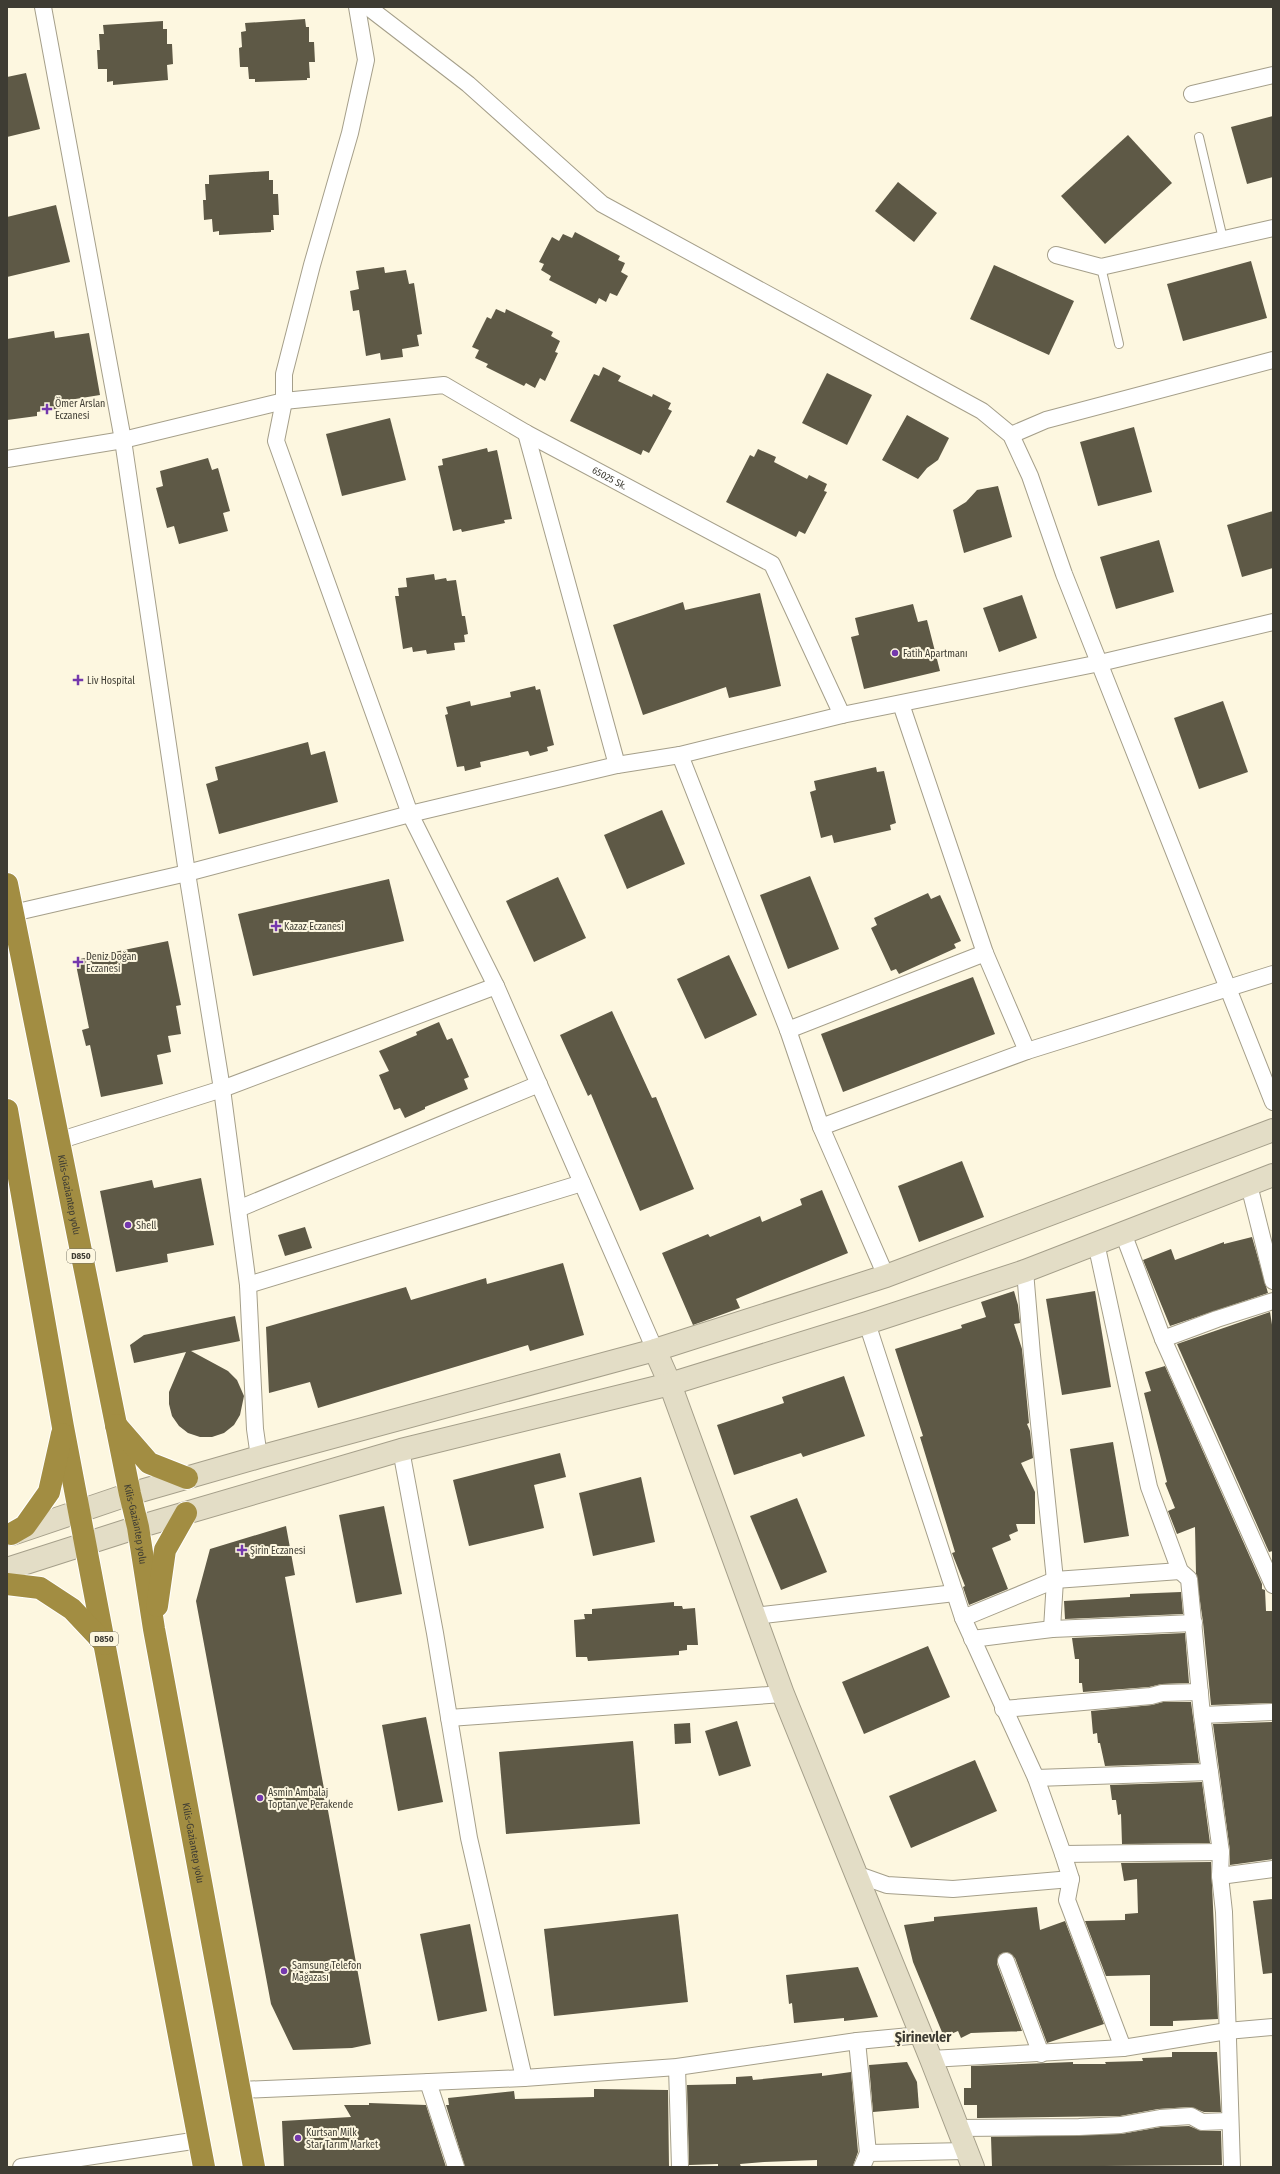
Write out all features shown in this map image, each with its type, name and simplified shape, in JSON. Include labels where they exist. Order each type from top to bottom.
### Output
[{"type":"highway","name":"Kilis-Gaziantep yolu","points":[[7,884],[58,1141],[138,1527],[154,1629],[241,2090],[254,2167]]},
{"type":"highway","name":"D850","points":[[7,1110],[64,1427],[81,1510],[204,2167]]},
{"type":"highway","points":[[116,1425],[149,1463],[187,1478]]},
{"type":"highway","points":[[9,1535],[25,1526],[49,1492],[64,1427]]},
{"type":"highway","points":[[154,1629],[165,1550],[186,1513]]},
{"type":"highway","points":[[7,1584],[40,1588],[72,1609],[105,1644]]},
{"type":"main road","points":[[9,1535],[130,1494],[259,1457],[655,1350],[886,1276],[1273,1130]]},
{"type":"main road","points":[[7,1570],[138,1527],[401,1450],[670,1384],[867,1323],[1025,1271],[1273,1175]]},
{"type":"main road","points":[[655,1350],[670,1384],[783,1694],[970,2159]]},
{"type":"street","points":[[43,7],[123,440],[187,873],[222,1089],[248,1285],[255,1429],[259,1457]]},
{"type":"street","points":[[358,7],[366,60],[350,133],[312,265],[284,374],[284,401],[276,441],[410,814],[496,986],[655,1350]]},
{"type":"street","points":[[368,7],[468,84],[602,204],[982,411],[1012,435],[1030,476],[1064,574],[1273,1102]]},
{"type":"street","points":[[1192,94],[1273,75]]},
{"type":"street","points":[[1056,256],[1101,267],[1273,228]]},
{"type":"street","points":[[1012,435],[1046,420],[1273,360]]},
{"type":"street","name":"65025 Sk.","points":[[7,460],[123,440],[284,401],[444,385],[526,433],[772,564],[842,715]]},
{"type":"street","points":[[526,433],[617,765]]},
{"type":"street","points":[[13,913],[187,873],[410,814],[617,765],[680,755],[842,715],[1100,663],[1273,622]]},
{"type":"street","points":[[900,704],[985,953],[1027,1051]]},
{"type":"street","points":[[680,755],[788,1030],[821,1127],[886,1276]]},
{"type":"street","points":[[788,1030],[985,953]]},
{"type":"street","points":[[821,1127],[1027,1051],[1273,974]]},
{"type":"street","points":[[58,1141],[222,1089],[496,986]]},
{"type":"street","points":[[238,1209],[538,1084]]},
{"type":"street","points":[[248,1285],[582,1183]]},
{"type":"street","points":[[1249,1185],[1273,1281]]},
{"type":"street","points":[[1123,1233],[1163,1339],[1273,1585]]},
{"type":"street","points":[[1096,1243],[1149,1487],[1180,1571],[1190,1579],[1202,1715],[1221,1852],[1220,1876],[1224,1912],[1229,2121],[1232,2167]]},
{"type":"street","points":[[1025,1271],[1055,1580],[1052,1629]]},
{"type":"street","points":[[1163,1339],[1217,1319],[1273,1302]]},
{"type":"street","points":[[867,1323],[963,1618],[1003,1709],[1036,1778],[1063,1854],[1071,1879],[1066,1900],[1123,2048]]},
{"type":"street","points":[[401,1450],[469,1838],[524,2078]]},
{"type":"street","points":[[963,1618],[1055,1580],[1180,1571]]},
{"type":"street","points":[[754,1616],[955,1593]]},
{"type":"street","points":[[972,1639],[1052,1629],[1194,1623]]},
{"type":"street","points":[[1003,1709],[1151,1696],[1162,1693],[1200,1692]]},
{"type":"street","points":[[449,1718],[783,1694]]},
{"type":"street","points":[[1202,1715],[1273,1712]]},
{"type":"street","points":[[1036,1778],[1210,1772]]},
{"type":"street","points":[[1063,1854],[1221,1852]]},
{"type":"street","points":[[1220,1876],[1273,1869]]},
{"type":"street","points":[[856,1874],[887,1885],[953,1889],[1071,1879]]},
{"type":"street","points":[[1006,1961],[1041,2054]]},
{"type":"street","points":[[931,2059],[1041,2054],[1123,2048],[1227,2031],[1273,2026]]},
{"type":"street","points":[[241,2090],[524,2078],[677,2067],[858,2041],[921,2035]]},
{"type":"street","points":[[858,2041],[865,2160],[970,2159]]},
{"type":"street","points":[[677,2067],[680,2167]]},
{"type":"street","points":[[428,2082],[456,2167]]},
{"type":"street","points":[[958,2128],[1079,2127],[1120,2125],[1160,2118],[1191,2116],[1202,2122],[1229,2121]]},
{"type":"street","points":[[21,2167],[199,2140]]},
{"type":"lane","points":[[1199,137],[1223,239]]},
{"type":"lane","points":[[1101,267],[1120,344]]},
{"type":"building","points":[[305,19],[306,27],[309,27],[309,42],[314,42],[315,62],[309,62],[310,78],[307,78],[307,80],[255,82],[255,79],[249,79],[248,67],[240,67],[239,48],[242,47],[241,32],[246,31],[245,23]]},
{"type":"building","points":[[163,21],[163,29],[167,29],[167,44],[172,44],[173,64],[167,65],[168,80],[113,85],[113,81],[107,82],[107,69],[98,69],[97,50],[100,50],[99,34],[104,34],[103,25]]},
{"type":"building","points":[[26,73],[40,129],[7,137],[7,77]]},
{"type":"building","points":[[1273,116],[1273,177],[1247,184],[1231,127]]},
{"type":"building","points":[[1128,135],[1172,183],[1105,244],[1061,196]]},
{"type":"building","points":[[269,171],[269,180],[273,180],[273,194],[278,194],[279,215],[273,215],[274,230],[271,230],[271,232],[219,235],[219,231],[213,232],[212,219],[204,220],[203,200],[206,200],[205,184],[209,184],[209,175]]},
{"type":"building","points":[[898,182],[937,213],[914,242],[875,211]]},
{"type":"building","points":[[56,205],[70,262],[7,277],[7,217]]},
{"type":"building","points":[[575,232],[620,256],[618,260],[625,263],[621,272],[628,276],[617,296],[610,293],[606,302],[599,298],[596,304],[549,280],[551,276],[541,270],[544,264],[539,262],[552,237],[559,241],[563,234],[572,238]]},
{"type":"building","points":[[1251,261],[1267,318],[1183,341],[1167,284]]},
{"type":"building","points":[[994,265],[1074,301],[1049,355],[970,319]]},
{"type":"building","points":[[384,267],[385,273],[406,270],[409,284],[414,283],[422,334],[417,335],[419,346],[402,349],[403,357],[381,360],[380,353],[366,356],[359,310],[353,311],[350,291],[359,289],[356,271]]},
{"type":"building","points":[[496,309],[505,313],[506,309],[553,332],[551,336],[560,341],[555,352],[558,353],[545,381],[540,378],[535,388],[526,383],[524,386],[486,367],[488,364],[475,358],[479,350],[472,347],[487,317],[491,319]]},
{"type":"building","points":[[54,331],[55,338],[89,333],[100,395],[63,401],[64,408],[37,412],[37,416],[7,420],[7,339]]},
{"type":"building","points":[[603,367],[621,376],[618,381],[652,397],[653,394],[671,403],[668,409],[672,411],[649,453],[643,450],[641,455],[570,421],[594,374],[599,376]]},
{"type":"building","points":[[827,373],[872,395],[847,445],[802,423]]},
{"type":"building","points":[[907,415],[949,438],[938,460],[927,468],[918,479],[882,460]]},
{"type":"building","points":[[390,418],[406,480],[342,496],[326,434]]},
{"type":"building","points":[[1134,427],[1152,492],[1098,506],[1080,442]]},
{"type":"building","points":[[487,448],[488,452],[497,450],[512,519],[504,520],[505,523],[462,532],[461,529],[453,531],[438,466],[443,465],[442,459]]},
{"type":"building","points":[[758,449],[776,457],[774,462],[807,479],[809,475],[827,484],[824,491],[827,492],[805,534],[799,531],[796,537],[726,502],[750,455],[754,457]]},
{"type":"building","points":[[208,458],[212,470],[218,468],[230,511],[223,513],[228,531],[179,544],[174,526],[167,528],[156,488],[163,486],[160,471]]},
{"type":"building","points":[[998,486],[1012,537],[964,553],[953,510],[966,502],[977,490]]},
{"type":"building","points":[[1273,511],[1273,568],[1242,577],[1227,525]]},
{"type":"building","points":[[1159,540],[1174,592],[1116,609],[1100,557]]},
{"type":"building","points":[[434,574],[435,580],[446,578],[447,581],[456,580],[462,616],[465,616],[468,634],[464,635],[465,642],[454,643],[455,650],[427,654],[426,650],[413,652],[412,647],[403,649],[395,596],[399,596],[398,588],[407,587],[406,578]]},
{"type":"building","points":[[760,593],[781,686],[729,698],[726,687],[643,715],[613,625],[683,602],[685,610]]},
{"type":"building","points":[[1022,595],[1037,638],[999,652],[983,608]]},
{"type":"building","name":"Fatih Apartmanı","points":[[913,604],[918,622],[927,620],[940,671],[864,689],[851,637],[859,635],[855,618]]},
{"type":"building","points":[[535,686],[536,690],[540,689],[554,745],[547,747],[548,751],[530,756],[528,751],[480,762],[481,767],[465,771],[464,766],[457,767],[445,715],[448,714],[446,707],[470,701],[471,706],[511,697],[510,692]]},
{"type":"building","points":[[1223,701],[1248,772],[1199,789],[1174,718]]},
{"type":"building","points":[[308,742],[311,755],[325,751],[338,802],[219,834],[206,784],[218,780],[215,767]]},
{"type":"building","points":[[876,767],[877,772],[884,771],[896,823],[890,825],[891,830],[834,843],[832,835],[821,838],[810,792],[816,790],[814,781]]},
{"type":"building","points":[[662,810],[685,864],[627,889],[604,835]]},
{"type":"building","points":[[810,876],[839,949],[788,969],[760,895]]},
{"type":"building","points":[[558,877],[586,938],[534,962],[506,901]]},
{"type":"building","points":[[389,879],[404,941],[253,976],[238,914]]},
{"type":"building","points":[[928,893],[931,899],[940,895],[961,941],[954,944],[956,948],[899,974],[896,969],[891,971],[871,928],[877,925],[874,918]]},
{"type":"building","points":[[168,941],[181,1005],[176,1006],[181,1034],[168,1036],[171,1052],[157,1055],[163,1084],[101,1097],[90,1045],[86,1046],[82,1030],[89,1028],[75,960]]},
{"type":"building","points":[[729,955],[757,1015],[705,1039],[677,979]]},
{"type":"building","points":[[973,977],[995,1034],[843,1092],[821,1034]]},
{"type":"building","points":[[612,1011],[652,1098],[656,1097],[694,1189],[640,1211],[591,1094],[588,1096],[560,1035]]},
{"type":"building","points":[[439,1022],[447,1040],[452,1038],[469,1077],[464,1079],[468,1089],[425,1107],[425,1109],[405,1118],[400,1108],[394,1110],[379,1075],[389,1071],[379,1051],[417,1035],[416,1032]]},
{"type":"building","points":[[962,1161],[984,1217],[919,1242],[898,1186]]},
{"type":"building","points":[[201,1178],[214,1245],[167,1254],[168,1262],[116,1272],[100,1191],[152,1180],[154,1188]]},
{"type":"building","points":[[822,1190],[848,1253],[736,1299],[740,1308],[693,1325],[662,1253],[708,1234],[710,1237],[760,1216],[762,1222],[802,1205],[800,1199]]},
{"type":"building","points":[[305,1227],[312,1248],[285,1256],[278,1235]]},
{"type":"building","points":[[1252,1237],[1268,1293],[1170,1326],[1143,1260],[1171,1249],[1175,1260],[1224,1242],[1224,1244]]},
{"type":"building","points":[[563,1263],[584,1335],[530,1351],[528,1345],[318,1408],[310,1382],[269,1393],[266,1327],[406,1287],[411,1300],[486,1278],[487,1284]]},
{"type":"building","points":[[1014,1291],[1018,1305],[1020,1323],[1014,1324],[1022,1349],[1029,1423],[1027,1424],[1030,1431],[1033,1458],[1021,1463],[1035,1492],[1035,1524],[1016,1524],[1018,1531],[1009,1535],[1011,1540],[992,1548],[1008,1589],[969,1605],[963,1587],[965,1586],[952,1553],[955,1552],[920,1437],[923,1436],[895,1349],[962,1328],[961,1325],[986,1317],[981,1302]]},
{"type":"building","points":[[1095,1291],[1111,1387],[1062,1395],[1046,1299]]},
{"type":"building","points":[[1270,1312],[1273,1331],[1273,1551],[1269,1552],[1177,1344]]},
{"type":"building","points":[[235,1316],[240,1341],[191,1351],[228,1371],[237,1380],[244,1396],[240,1415],[234,1425],[224,1433],[212,1437],[200,1437],[188,1433],[179,1426],[172,1416],[169,1404],[169,1392],[186,1352],[134,1363],[130,1345],[144,1335]]},
{"type":"building","points":[[1165,1366],[1262,1584],[1262,1589],[1265,1590],[1266,1611],[1272,1611],[1273,1703],[1211,1705],[1203,1622],[1196,1574],[1195,1527],[1177,1534],[1168,1511],[1175,1508],[1165,1483],[1167,1482],[1144,1393],[1151,1391],[1145,1372]]},
{"type":"building","points":[[844,1376],[865,1436],[803,1457],[801,1453],[734,1475],[717,1425],[784,1403],[782,1397]]},
{"type":"building","points":[[1113,1442],[1129,1536],[1084,1543],[1070,1449]]},
{"type":"building","points":[[560,1453],[566,1477],[534,1485],[544,1528],[469,1546],[453,1480]]},
{"type":"building","points":[[641,1477],[655,1542],[593,1556],[579,1493]]},
{"type":"building","points":[[797,1498],[827,1572],[781,1590],[750,1516]]},
{"type":"building","points":[[384,1506],[402,1594],[356,1603],[339,1515]]},
{"type":"building","points":[[286,1526],[295,1575],[285,1577],[371,2044],[352,2048],[293,2050],[271,2004],[196,1601],[210,1549]]},
{"type":"building","points":[[1181,1592],[1183,1614],[1065,1619],[1064,1601],[1130,1597],[1130,1594]]},
{"type":"building","points":[[674,1602],[674,1606],[682,1606],[683,1609],[695,1608],[698,1645],[687,1645],[687,1650],[679,1651],[679,1655],[588,1661],[587,1657],[576,1657],[574,1620],[585,1619],[584,1614],[592,1614],[592,1609]]},
{"type":"building","points":[[1185,1633],[1189,1683],[1162,1684],[1149,1687],[1083,1692],[1082,1683],[1079,1683],[1079,1659],[1075,1659],[1072,1638]]},
{"type":"building","points":[[928,1646],[950,1697],[864,1734],[842,1682]]},
{"type":"building","points":[[1163,1702],[1191,1702],[1199,1763],[1105,1766],[1100,1743],[1098,1743],[1097,1733],[1093,1734],[1091,1711],[1152,1705]]},
{"type":"building","points":[[426,1717],[443,1802],[398,1811],[382,1725]]},
{"type":"building","points":[[737,1721],[751,1766],[719,1776],[705,1731]]},
{"type":"building","points":[[1273,1722],[1273,1859],[1230,1865],[1230,1851],[1213,1724]]},
{"type":"building","points":[[690,1723],[691,1743],[675,1744],[674,1724]]},
{"type":"building","points":[[633,1741],[640,1824],[506,1834],[499,1752]]},
{"type":"building","points":[[975,1760],[997,1811],[911,1848],[889,1796]]},
{"type":"building","points":[[1202,1782],[1210,1843],[1122,1844],[1121,1814],[1118,1815],[1116,1800],[1112,1800],[1110,1785]]},
{"type":"building","points":[[1211,1862],[1218,2019],[1173,2021],[1173,2026],[1150,2026],[1150,1975],[1106,1976],[1085,1921],[1125,1920],[1125,1914],[1138,1913],[1137,1879],[1124,1881],[1121,1863]]},
{"type":"building","points":[[1273,1899],[1273,1973],[1263,1974],[1253,1901]]},
{"type":"building","points":[[1037,1907],[1040,1930],[1065,1921],[1104,2024],[1047,2043],[1015,1958],[1007,1952],[999,1955],[997,1964],[1022,2031],[971,2033],[961,2038],[958,2031],[944,2037],[913,1962],[904,1925],[934,1921],[934,1917]]},
{"type":"building","points":[[678,1914],[688,2002],[554,2016],[544,1929]]},
{"type":"building","points":[[470,1924],[487,2011],[438,2021],[420,1934]]},
{"type":"building","points":[[858,1967],[878,2017],[844,2021],[844,2018],[794,2023],[792,2003],[789,2004],[786,1975]]},
{"type":"building","points":[[1172,2052],[1217,2052],[1221,2112],[1204,2112],[1190,2107],[1158,2109],[1120,2116],[977,2118],[977,2105],[964,2105],[964,2088],[971,2088],[971,2066],[1073,2062],[1073,2064],[1106,2064],[1105,2062],[1143,2061],[1142,2058],[1172,2057]]},
{"type":"building","points":[[907,2062],[917,2082],[919,2108],[873,2112],[869,2065]]},
{"type":"building","points":[[851,2072],[858,2152],[853,2166],[817,2167],[817,2160],[740,2164],[741,2167],[718,2167],[718,2164],[689,2165],[687,2085],[736,2084],[736,2077],[752,2076],[753,2080],[822,2073],[822,2076]]},
{"type":"building","points":[[594,2089],[668,2090],[669,2167],[465,2167],[446,2105],[449,2105],[448,2098],[514,2091],[515,2099],[594,2097]]},
{"type":"building","points":[[369,2103],[426,2105],[446,2167],[284,2167],[282,2121],[351,2117],[344,2105],[369,2105]]},
{"type":"building","points":[[1189,2126],[1202,2131],[1221,2131],[1222,2165],[992,2167],[991,2137],[1121,2134],[1161,2127]]},
{"type":"place","name":"Ömer Arslan Eczanesi","points":[[47,409]]},
{"type":"place","name":"Fatih Apartmanı","points":[[895,653]]},
{"type":"place","name":"Liv Hospital","points":[[78,680]]},
{"type":"place","name":"Kazaz Eczanesi","points":[[276,926]]},
{"type":"place","name":"Deniz Doğan Eczanesi","points":[[78,962]]},
{"type":"place","name":"Shell","points":[[128,1225]]},
{"type":"place","name":"Şirin Eczanesi","points":[[242,1550]]},
{"type":"place","name":"Asmin Ambalaj Toptan ve Perakende","points":[[260,1798]]},
{"type":"place","name":"Samsung Telefon Mağazası","points":[[284,1971]]},
{"type":"place","name":"Kurtsan Milk Star Tarım Market","points":[[298,2138]]},
{"type":"district","name":"Şirinevler","points":[[923,2037]]}]
